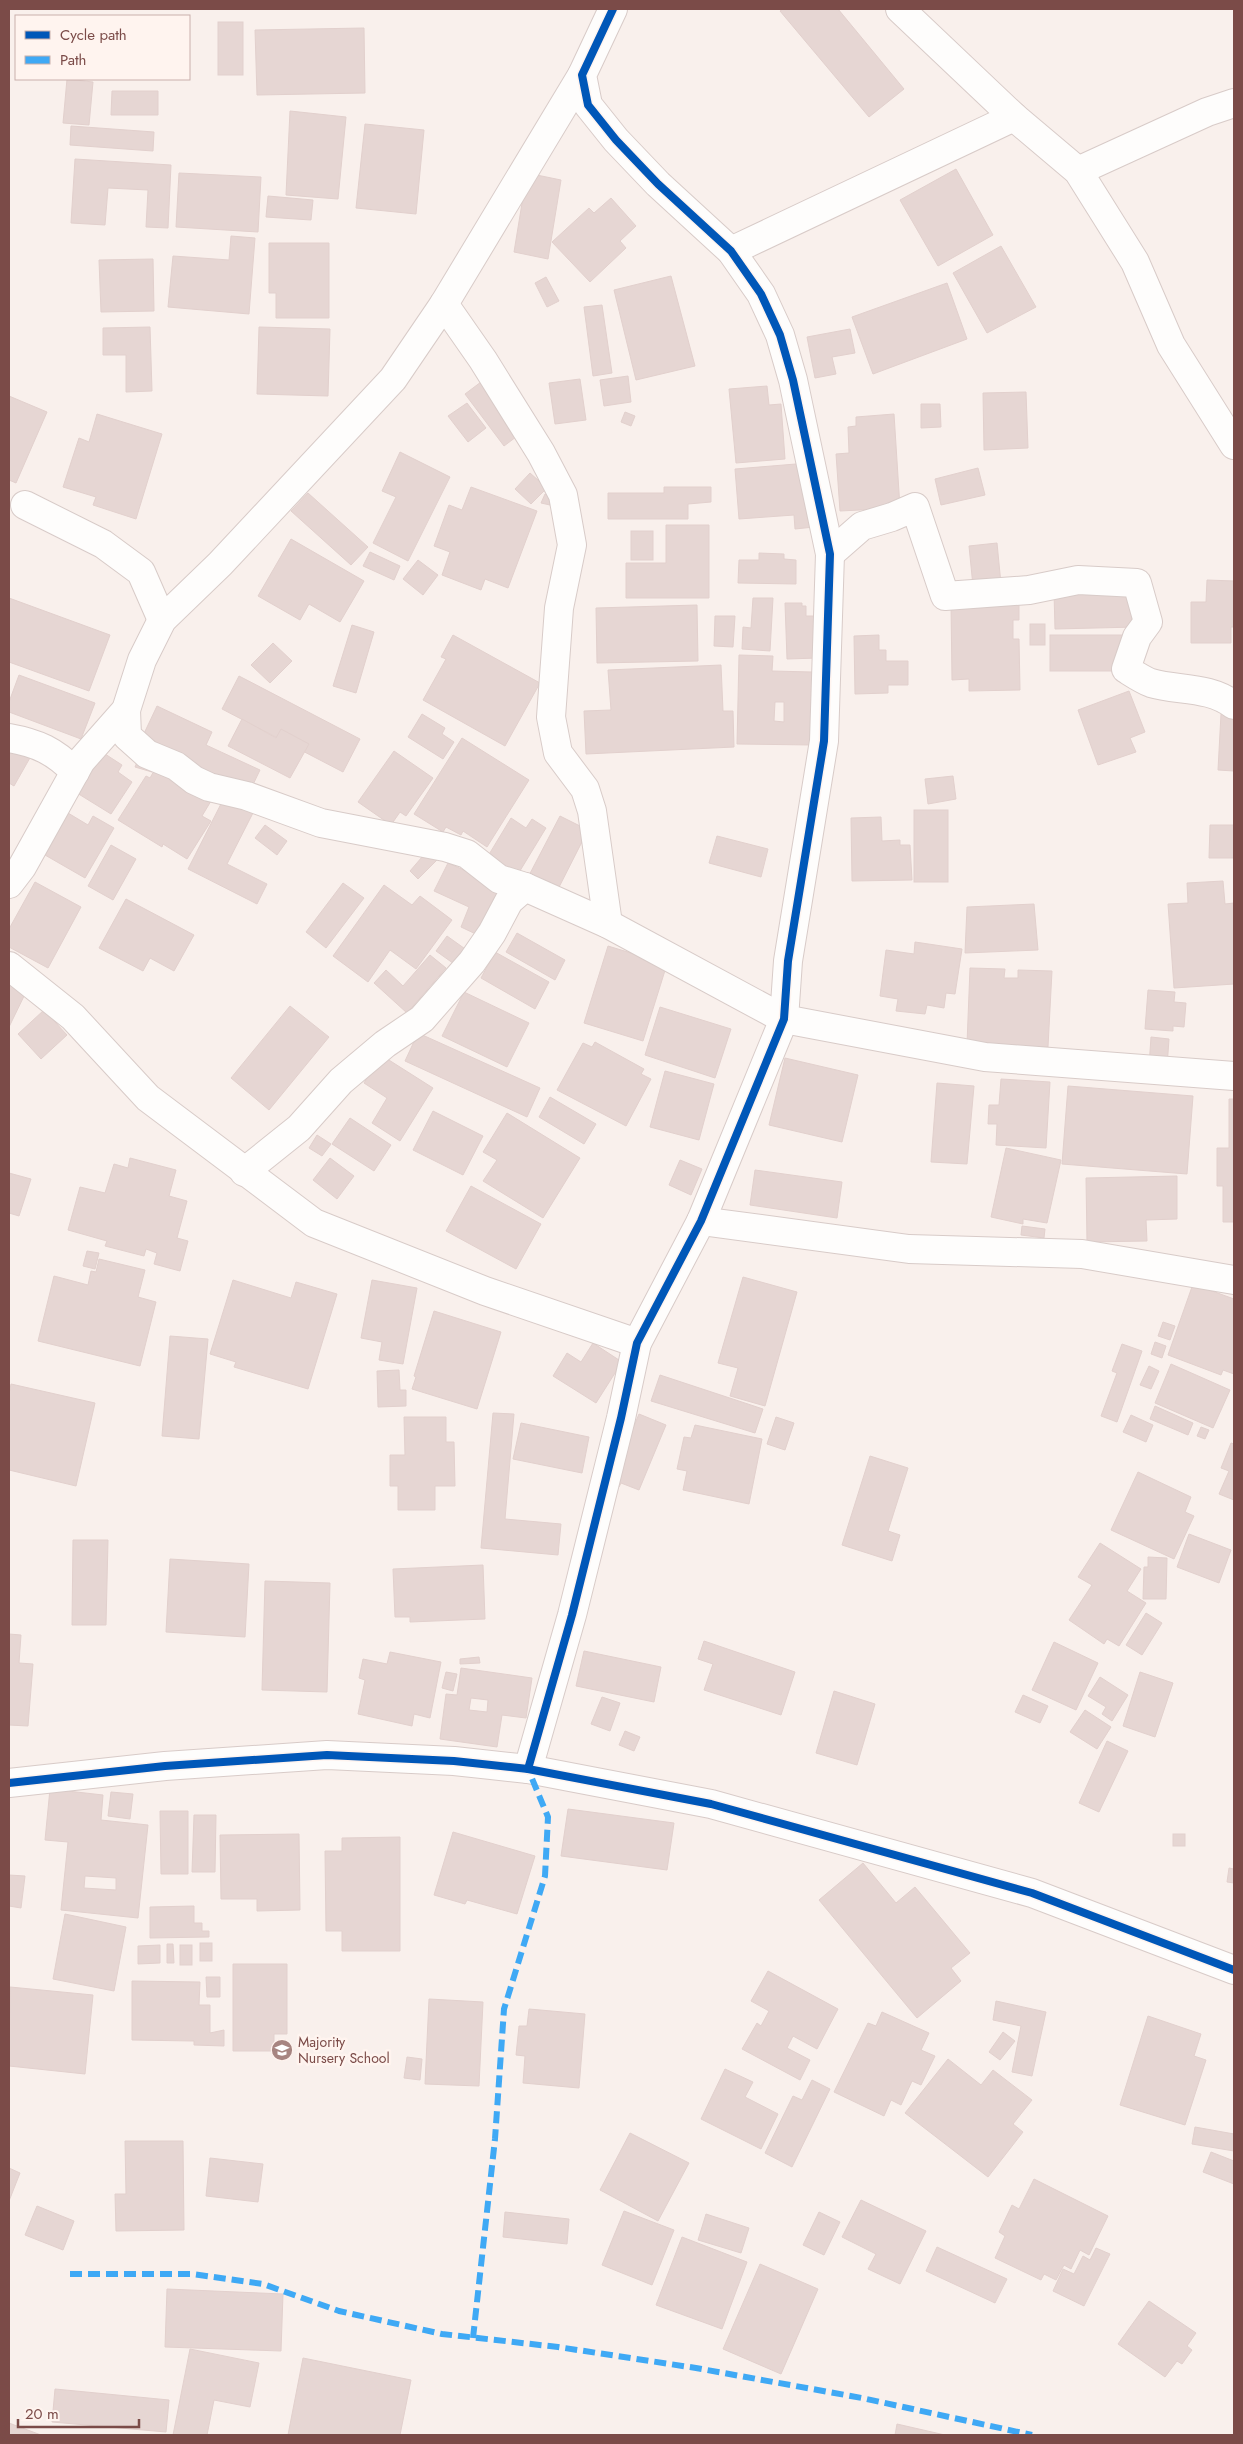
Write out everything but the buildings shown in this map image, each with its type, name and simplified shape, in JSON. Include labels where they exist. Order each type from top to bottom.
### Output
[{"type":"street","points":[[613,9],[582,75],[444,304],[393,379],[220,564],[162,620],[142,660],[126,710],[127,736],[147,754],[176,766],[202,784],[246,796],[321,822],[445,847],[467,854],[499,879],[525,887],[608,924],[784,1018],[985,1057],[1234,1076]]},
{"type":"street","points":[[900,9],[1014,117],[1078,171],[1135,262],[1171,346],[1234,445]]},
{"type":"street","points":[[528,1769],[572,1615],[621,1418],[637,1343],[701,1221],[784,1018],[788,961],[824,741],[830,554],[793,380],[780,335],[761,294],[731,251],[658,184],[616,140],[588,105],[582,75]]},
{"type":"street","points":[[1078,171],[1207,112],[1234,103]]},
{"type":"street","points":[[731,251],[1014,117]]},
{"type":"street","points":[[444,304],[483,360],[541,453],[563,495],[572,545],[559,608],[551,717],[558,753],[585,789],[592,811],[608,924]]},
{"type":"street","points":[[25,505],[103,544],[141,572],[162,620]]},
{"type":"street","points":[[830,554],[862,526],[914,507],[945,596],[1029,590],[1078,580],[1137,583],[1148,622],[1137,637],[1126,669],[1150,683],[1187,687],[1227,699],[1234,705]]},
{"type":"street","points":[[9,884],[22,867],[81,761],[126,710]]},
{"type":"street","points":[[9,738],[26,741],[59,755],[75,772]]},
{"type":"street","points":[[244,1172],[299,1128],[341,1081],[385,1044],[422,1018],[472,962],[492,933],[509,901],[525,887]]},
{"type":"street","points":[[9,966],[73,1016],[148,1098],[314,1223],[485,1291],[637,1343]]},
{"type":"street","points":[[701,1221],[909,1249],[1082,1254],[1234,1280]]},
{"type":"street","points":[[9,1783],[165,1766],[327,1755],[454,1761],[528,1769],[711,1804],[1032,1893],[1234,1970]]},
{"type":"marked path","points":[[473,2338],[495,2139],[504,2009],[545,1876],[548,1817],[528,1769]]},
{"type":"marked path","points":[[70,2274],[192,2274],[263,2284],[339,2311],[442,2334],[558,2347],[696,2368],[862,2398],[1032,2435]]},
{"type":"cycle path","points":[[528,1769],[572,1615],[621,1418],[637,1343],[701,1221],[784,1019],[788,961],[824,741],[830,554],[793,380],[780,335],[761,294],[731,251],[658,184],[616,140],[588,105],[582,75],[613,9]]},
{"type":"cycle path","points":[[9,1783],[165,1766],[327,1755],[454,1761],[528,1769],[711,1804],[1032,1893],[1234,1970]]},
{"type":"place","name":"Majority Nursery School","points":[[282,2050]]}]
